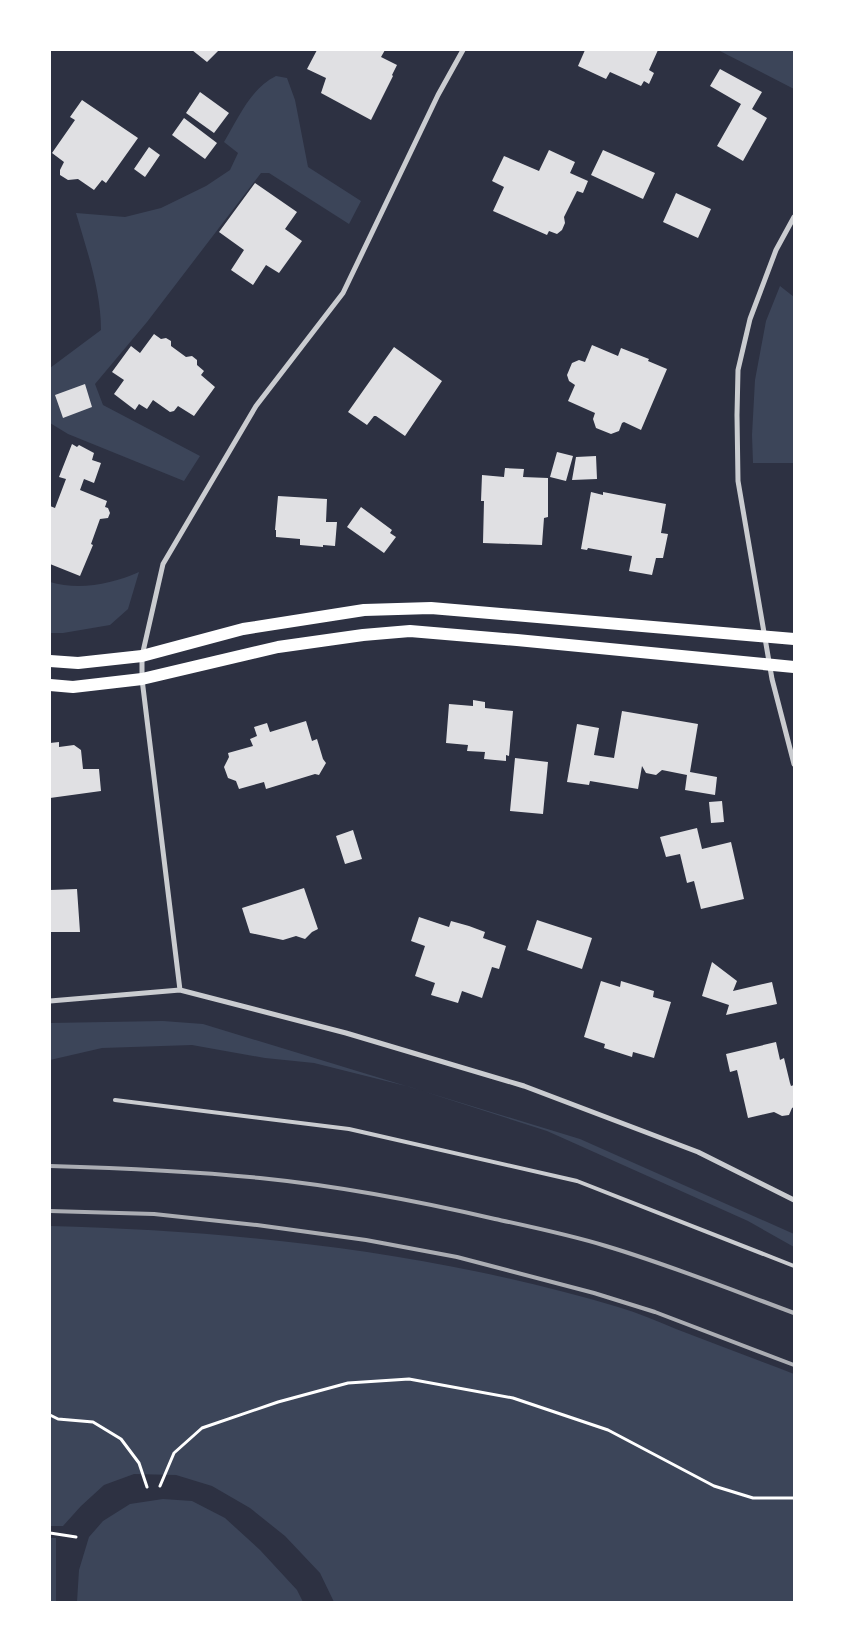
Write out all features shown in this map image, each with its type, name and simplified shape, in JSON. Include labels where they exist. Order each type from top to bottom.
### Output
[{"type":"main road","points":[[50,661],[78,663],[142,656],[243,629],[364,610],[421,608],[794,639]]},
{"type":"main road","points":[[50,685],[73,687],[142,679],[278,647],[362,635],[410,631],[794,667]]},
{"type":"street","points":[[180,990],[142,679],[142,656],[162,564],[256,406],[342,294],[438,95],[463,50]]},
{"type":"street","points":[[794,217],[776,250],[750,318],[738,370],[737,415],[738,481],[772,679],[794,764]]},
{"type":"street","points":[[50,1001],[180,990],[346,1033],[524,1086],[698,1152],[794,1200]]},
{"type":"lane","points":[[115,1100],[349,1129],[576,1181],[794,1266]]},
{"type":"path","points":[[160,1486],[174,1454],[202,1428],[278,1402],[348,1383],[409,1379],[513,1398],[608,1430],[714,1486],[752,1498],[794,1498]]},
{"type":"path","points":[[50,1414],[58,1419],[93,1422],[121,1439],[139,1463],[147,1487]]},
{"type":"path","points":[[50,1533],[76,1537]]},
{"type":"shaded area","points":[[718,50],[794,50],[794,89]]},
{"type":"shaded area","points":[[276,76],[287,78],[295,100],[308,167],[361,201],[349,224],[269,173],[261,173],[147,322],[95,384],[103,405],[200,456],[184,481],[68,434],[50,423],[50,368],[101,330],[96,285],[76,213],[125,217],[161,208],[206,186],[230,170],[238,153],[224,142],[252,97]]},
{"type":"shaded area","points":[[780,286],[794,297],[794,463],[753,463],[752,435],[755,380],[766,321]]},
{"type":"shaded area","points":[[139,572],[128,609],[110,625],[63,633],[50,633],[50,582],[72,586],[95,585],[118,580]]},
{"type":"shaded area","points":[[163,1021],[203,1024],[407,1086],[314,1063],[265,1058],[192,1045],[102,1048],[50,1060],[50,1023]]},
{"type":"shaded area","points":[[419,1090],[580,1139],[794,1234],[794,1247],[748,1221],[547,1131]]},
{"type":"shaded area","points":[[50,1226],[193,1233],[265,1239],[408,1259],[478,1272],[549,1288],[625,1309],[794,1374],[794,1602],[334,1602],[320,1573],[285,1536],[250,1508],[212,1486],[176,1475],[134,1474],[104,1485],[63,1526],[50,1526]]},
{"type":"shaded area","points":[[163,1499],[192,1501],[225,1518],[260,1550],[297,1590],[303,1602],[77,1602],[79,1570],[89,1537],[103,1521],[130,1504]]},
{"type":"shaded area","points":[[50,1538],[56,1538],[56,1602],[50,1602]]},
{"type":"building","points":[[192,50],[219,50],[207,62]]},
{"type":"building","points":[[317,50],[385,50],[381,57],[397,65],[371,120],[321,93],[326,78],[307,69]]},
{"type":"building","points":[[585,50],[658,50],[649,70],[654,73],[649,84],[644,81],[641,86],[610,72],[606,79],[578,66]]},
{"type":"building","points":[[720,69],[762,92],[752,109],[767,118],[743,161],[717,146],[741,104],[710,86]]},
{"type":"building","points":[[200,92],[229,113],[214,133],[186,113]]},
{"type":"building","points":[[82,100],[138,138],[106,183],[102,180],[94,190],[78,179],[68,180],[60,175],[64,162],[52,153],[75,120],[70,117]]},
{"type":"building","points":[[184,118],[217,143],[205,159],[172,135]]},
{"type":"building","points":[[149,147],[160,155],[145,177],[134,169]]},
{"type":"building","points":[[549,150],[575,162],[570,173],[588,181],[583,193],[577,191],[564,217],[565,223],[562,230],[557,234],[549,231],[547,235],[493,211],[504,187],[492,181],[504,156],[539,171]]},
{"type":"building","points":[[603,150],[655,173],[643,199],[591,175]]},
{"type":"building","points":[[255,183],[297,212],[285,229],[302,241],[279,273],[266,265],[253,285],[231,270],[244,250],[219,232]]},
{"type":"building","points":[[676,193],[711,209],[698,238],[663,222]]},
{"type":"building","points":[[154,334],[161,339],[166,338],[171,341],[171,346],[186,357],[192,356],[197,360],[197,365],[204,371],[201,375],[215,387],[194,416],[178,406],[174,411],[170,412],[153,400],[147,409],[139,404],[135,410],[114,394],[124,380],[112,372],[131,346],[140,353]]},
{"type":"building","points":[[592,345],[618,356],[621,348],[649,359],[648,361],[667,369],[641,430],[624,422],[619,431],[611,434],[596,428],[593,419],[595,413],[568,401],[575,385],[569,381],[567,375],[572,363],[579,360],[585,362]]},
{"type":"building","points":[[394,347],[442,381],[405,436],[376,416],[367,425],[348,412]]},
{"type":"building","points":[[85,384],[92,407],[63,418],[55,395]]},
{"type":"building","points":[[72,444],[77,447],[79,445],[94,453],[92,460],[101,463],[94,483],[84,479],[80,490],[107,501],[105,507],[108,508],[110,513],[108,518],[100,519],[91,544],[93,545],[80,576],[50,564],[50,506],[55,508],[66,479],[59,477]]},
{"type":"building","points":[[557,452],[573,456],[566,481],[550,477]]},
{"type":"building","points":[[596,456],[597,479],[572,480],[576,457]]},
{"type":"building","points":[[505,468],[524,469],[523,477],[548,478],[548,517],[544,518],[542,545],[483,543],[484,501],[481,501],[482,475],[504,477]]},
{"type":"building","points":[[591,492],[603,495],[603,492],[666,504],[661,533],[668,534],[663,558],[656,558],[652,575],[629,571],[632,556],[588,548],[587,550],[581,549]]},
{"type":"building","points":[[278,496],[327,499],[326,522],[337,522],[335,546],[300,545],[300,539],[276,537]]},
{"type":"building","points":[[361,507],[392,530],[390,533],[396,537],[384,553],[347,527]]},
{"type":"building","points":[[473,700],[485,702],[485,708],[513,711],[509,756],[506,755],[506,761],[484,759],[485,752],[467,751],[468,745],[446,743],[449,704],[473,706]]},
{"type":"building","points":[[622,711],[698,724],[690,772],[717,777],[715,795],[685,790],[687,775],[662,770],[656,775],[646,773],[642,766],[638,789],[590,781],[589,785],[567,782],[577,724],[599,728],[594,755],[614,758]]},
{"type":"building","points":[[306,721],[312,741],[317,739],[326,763],[319,775],[315,774],[266,789],[264,782],[239,789],[236,781],[228,778],[224,767],[229,757],[228,753],[253,746],[250,739],[257,736],[254,727],[267,723],[270,732]]},
{"type":"building","points":[[59,742],[59,747],[74,745],[81,750],[83,769],[99,769],[101,791],[50,798],[50,743]]},
{"type":"building","points":[[515,758],[548,762],[543,814],[510,811]]},
{"type":"building","points":[[722,801],[724,822],[711,823],[709,802]]},
{"type":"building","points":[[697,828],[702,849],[731,842],[744,899],[701,909],[694,881],[687,883],[680,854],[666,857],[660,837]]},
{"type":"building","points":[[353,830],[362,859],[345,864],[336,836]]},
{"type":"building","points":[[304,888],[318,929],[305,939],[296,936],[283,940],[250,933],[242,908]]},
{"type":"building","points":[[77,889],[80,932],[50,932],[50,890]]},
{"type":"building","points":[[419,917],[449,927],[451,921],[469,926],[485,932],[483,938],[506,946],[499,969],[492,967],[482,998],[462,991],[458,1003],[431,995],[435,983],[415,976],[425,946],[411,941]]},
{"type":"building","points":[[537,920],[592,938],[582,969],[527,950]]},
{"type":"building","points":[[712,962],[737,981],[733,991],[772,982],[777,1004],[726,1015],[729,1005],[702,996]]},
{"type":"building","points":[[601,981],[620,987],[621,981],[654,991],[653,997],[671,1002],[654,1058],[633,1052],[632,1057],[604,1048],[605,1044],[584,1037]]},
{"type":"building","points":[[776,1042],[780,1060],[784,1058],[791,1086],[794,1085],[794,1107],[789,1115],[782,1116],[774,1112],[748,1118],[737,1070],[730,1072],[726,1054]]},
{"type":"railway","points":[[50,1166],[208,1173],[319,1185],[408,1200],[537,1228],[630,1253],[794,1313]]},
{"type":"railway","points":[[50,1211],[154,1214],[257,1225],[366,1240],[457,1257],[594,1293],[655,1312],[794,1365]]}]
